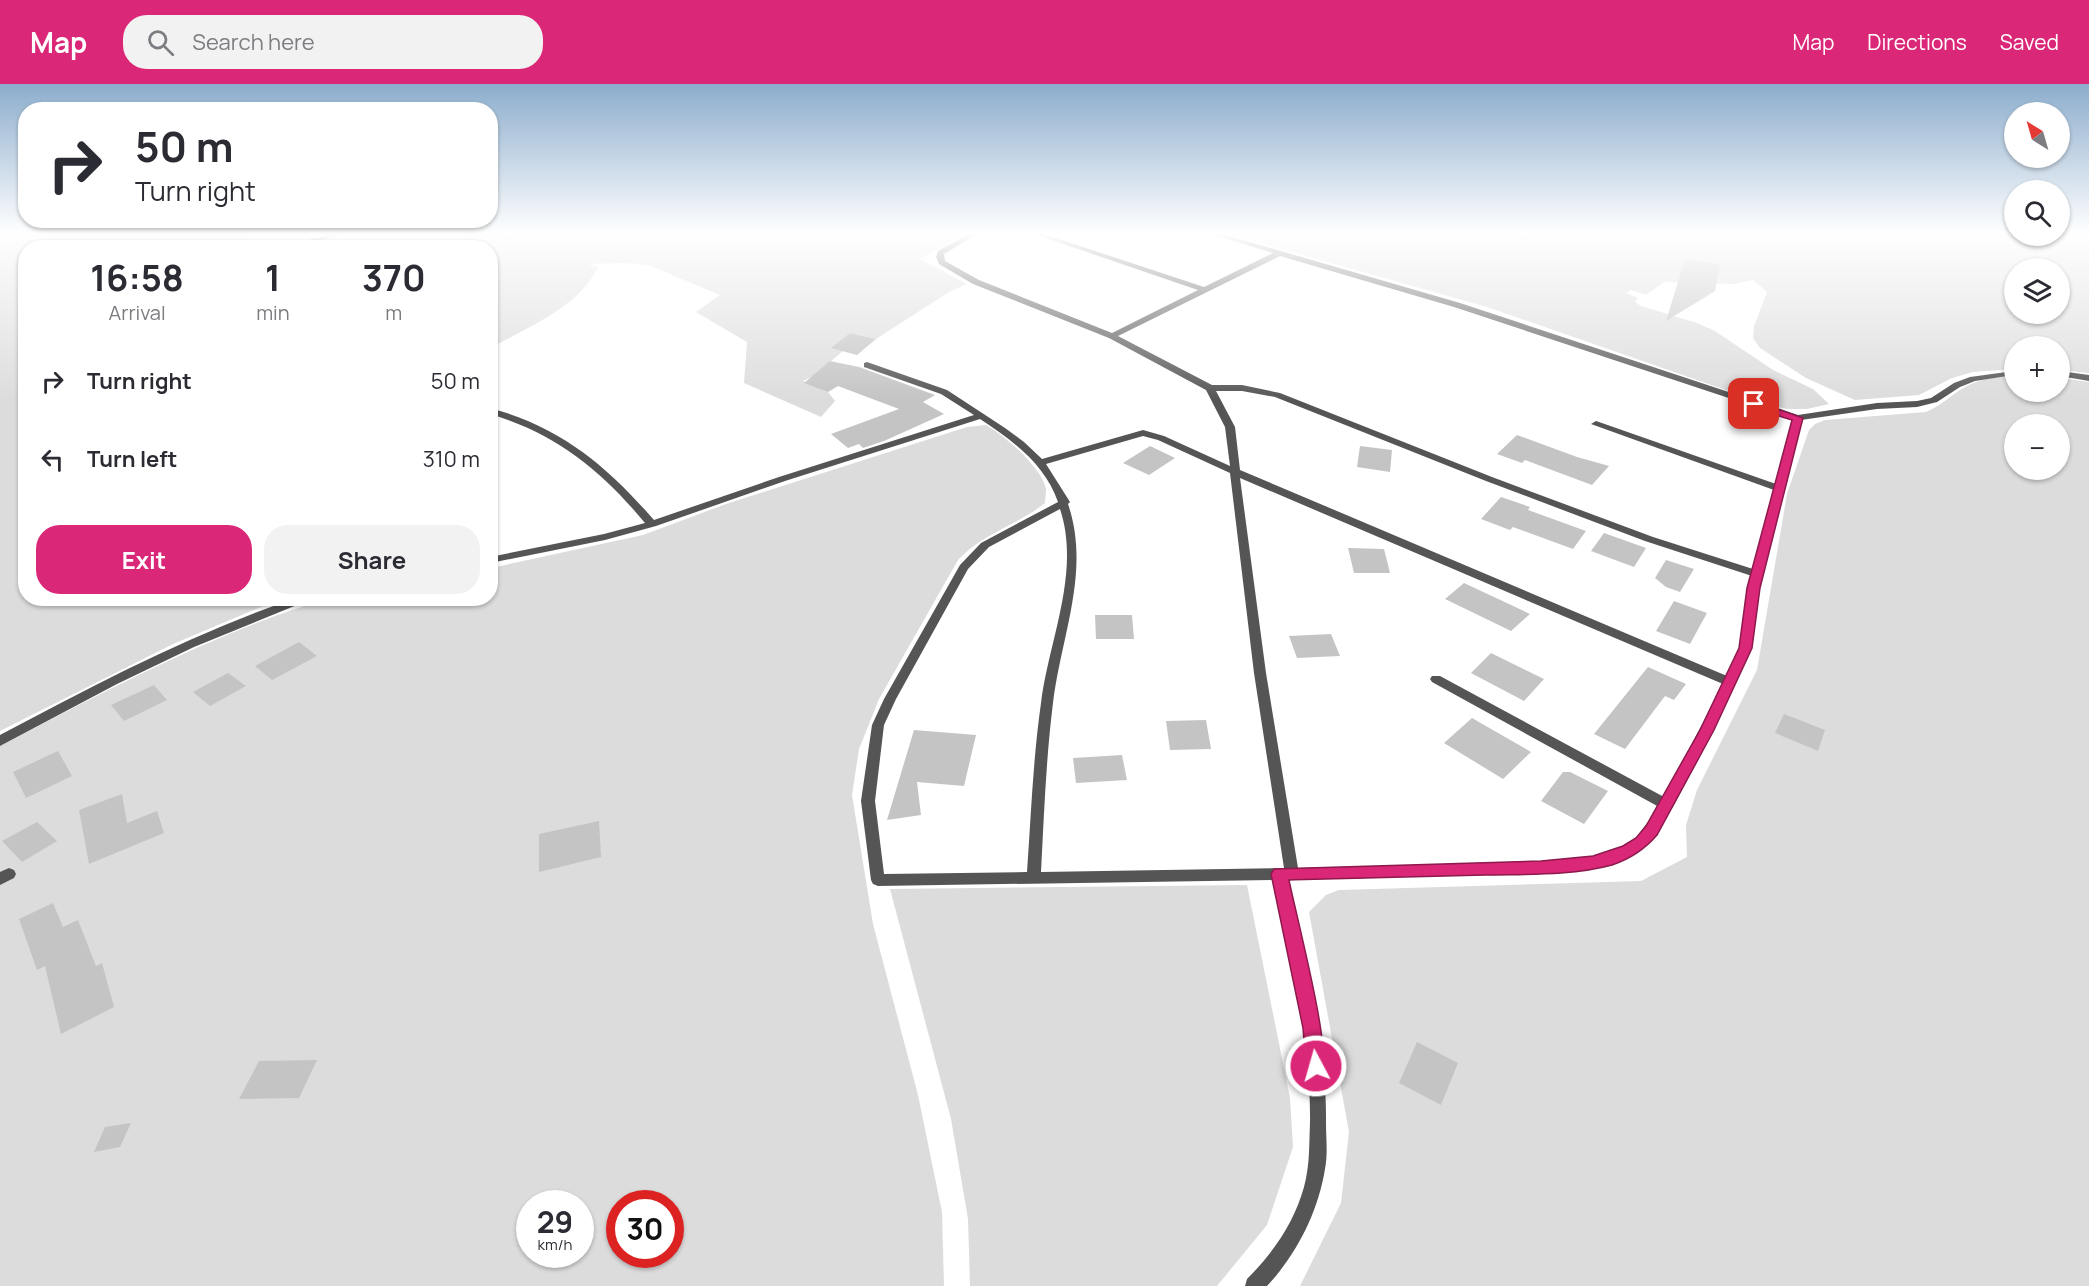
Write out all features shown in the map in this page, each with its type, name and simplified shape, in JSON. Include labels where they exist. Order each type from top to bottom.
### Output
[{"type":"street","points":[[994,289],[1112,336],[1210,388],[1242,388],[1277,395],[1489,479],[1649,539],[1758,574]]},
{"type":"street","points":[[1401,289],[1457,305],[1797,418],[1877,406],[1917,404],[1934,400],[1957,385],[1974,379],[2004,374]]},
{"type":"street","points":[[1112,336],[1204,290]]},
{"type":"street","points":[[867,365],[944,392],[1015,438],[1040,463],[1056,484],[1065,502],[1072,566],[1050,677],[1040,775],[1034,877]]},
{"type":"street","points":[[2070,375],[2089,378]]},
{"type":"street","points":[[1210,388],[1230,427],[1246,584],[1286,874],[1312,1028],[1319,1104],[1317,1170],[1302,1221],[1271,1270],[1254,1286]]},
{"type":"street","points":[[498,414],[529,424],[583,454],[613,479],[652,524]]},
{"type":"street","points":[[498,558],[593,540],[652,524],[782,479],[981,416]]},
{"type":"street","points":[[1065,502],[985,545],[964,567],[890,699],[878,725],[868,801],[878,880],[1286,874],[1541,867],[1593,863],[1611,859],[1641,842],[1667,805],[1746,648],[1758,574],[1797,418]]},
{"type":"street","points":[[1596,424],[1779,488]]},
{"type":"street","points":[[1040,463],[1143,433],[1161,438],[1730,682]]},
{"type":"street","points":[[0,741],[128,673],[191,643],[287,606]]},
{"type":"street","points":[[1436,679],[1667,805]]},
{"type":"shaded area","points":[[0,289],[18,289],[18,606],[263,606],[173,644],[0,731]]},
{"type":"shaded area","points":[[498,289],[583,289],[566,305],[498,344]]},
{"type":"shaded area","points":[[706,289],[956,289],[876,339],[850,333],[841,341],[851,344],[815,375],[803,381],[828,392],[835,401],[821,417],[744,383],[747,342],[696,312],[720,295]]},
{"type":"shaded area","points":[[1424,289],[1654,289],[1646,295],[1631,290],[1626,293],[1638,298],[1635,302],[1641,306],[1697,323],[1715,331],[1773,370],[1813,389],[1829,404],[1807,409],[1787,409],[1766,404],[1487,307]]},
{"type":"shaded area","points":[[1764,289],[2004,289],[2004,324],[2070,324],[2070,289],[2089,289],[2089,373],[2070,371],[2070,336],[2004,336],[2004,370],[1973,372],[1952,378],[1919,395],[1855,400],[1806,378],[1760,348],[1753,338],[1754,326],[1767,292]]},
{"type":"shaded area","points":[[2004,377],[2004,402],[2070,402],[2070,379],[2089,382],[2089,1286],[1300,1286],[1341,1203],[1349,1132],[1309,912],[1326,895],[1339,890],[1641,881],[1687,857],[1686,825],[1697,790],[1757,670],[1787,494],[1809,430],[1815,424],[1825,420],[1926,412],[1971,384]]},
{"type":"shaded area","points":[[986,425],[1002,436],[1030,462],[1043,481],[1046,489],[1045,503],[978,543],[958,560],[879,699],[859,749],[852,795],[873,924],[918,1095],[942,1212],[944,1286],[0,1286],[0,746],[166,662],[291,610],[306,606],[498,606],[498,566],[643,535],[726,504],[967,427]]},
{"type":"shaded area","points":[[1247,885],[1290,1098],[1293,1147],[1267,1225],[1217,1286],[970,1286],[968,1219],[951,1119],[890,889]]},
{"type":"building","points":[[1676,289],[1715,289],[1715,291],[1666,321]]},
{"type":"building","points":[[850,333],[876,339],[857,355],[831,348]]},
{"type":"building","points":[[830,361],[859,367],[935,395],[923,402],[944,414],[884,441],[863,448],[859,444],[848,448],[831,434],[899,409],[838,386],[828,392],[804,383]]},
{"type":"building","points":[[1517,435],[1609,466],[1592,485],[1525,460],[1522,463],[1497,454]]},
{"type":"building","points":[[1150,446],[1175,458],[1149,475],[1123,463]]},
{"type":"building","points":[[1360,446],[1392,450],[1390,472],[1357,467]]},
{"type":"building","points":[[1501,497],[1530,507],[1528,510],[1586,531],[1573,549],[1513,527],[1510,530],[1481,519]]},
{"type":"building","points":[[1604,533],[1646,548],[1634,567],[1591,551]]},
{"type":"building","points":[[1348,548],[1384,549],[1390,573],[1354,573]]},
{"type":"building","points":[[1666,560],[1694,569],[1680,592],[1666,587],[1655,578]]},
{"type":"building","points":[[1464,583],[1530,614],[1511,631],[1445,599]]},
{"type":"building","points":[[1674,601],[1707,613],[1690,644],[1656,631]]},
{"type":"building","points":[[1095,615],[1132,615],[1134,639],[1096,639]]},
{"type":"building","points":[[1331,634],[1340,656],[1297,658],[1289,636]]},
{"type":"building","points":[[299,642],[317,656],[272,680],[255,666]]},
{"type":"building","points":[[1491,653],[1544,679],[1524,701],[1471,673]]},
{"type":"building","points":[[1648,667],[1686,684],[1674,700],[1665,696],[1625,749],[1594,734]]},
{"type":"building","points":[[228,673],[246,686],[210,706],[193,692]]},
{"type":"building","points":[[154,685],[167,700],[124,721],[111,705]]},
{"type":"building","points":[[1784,714],[1825,730],[1818,751],[1775,733]]},
{"type":"building","points":[[1472,718],[1531,752],[1503,779],[1444,743]]},
{"type":"building","points":[[1206,720],[1211,749],[1170,750],[1166,721]]},
{"type":"building","points":[[914,730],[976,735],[964,786],[917,782],[921,815],[887,820]]},
{"type":"building","points":[[58,751],[72,776],[26,798],[13,772]]},
{"type":"building","points":[[1122,755],[1127,780],[1076,783],[1073,758]]},
{"type":"building","points":[[1563,772],[1570,772],[1608,791],[1584,824],[1541,801]]},
{"type":"building","points":[[122,794],[127,823],[157,811],[164,833],[89,864],[79,810]]},
{"type":"building","points":[[599,821],[601,857],[539,872],[539,834]]},
{"type":"building","points":[[37,822],[57,841],[22,862],[2,841]]},
{"type":"building","points":[[53,903],[63,927],[78,920],[96,966],[102,963],[114,1007],[61,1034],[45,966],[37,970],[19,919]]},
{"type":"building","points":[[1417,1042],[1458,1063],[1441,1105],[1399,1083]]},
{"type":"building","points":[[317,1060],[299,1098],[239,1099],[259,1061]]},
{"type":"building","points":[[131,1123],[120,1147],[94,1152],[105,1127]]},
{"type":"route","points":[[1316,1066],[1312,1028],[1279,874],[1541,867],[1593,863],[1611,859],[1629,851],[1651,831],[1707,730],[1746,648],[1754,588],[1797,418],[1754,404]]}]
